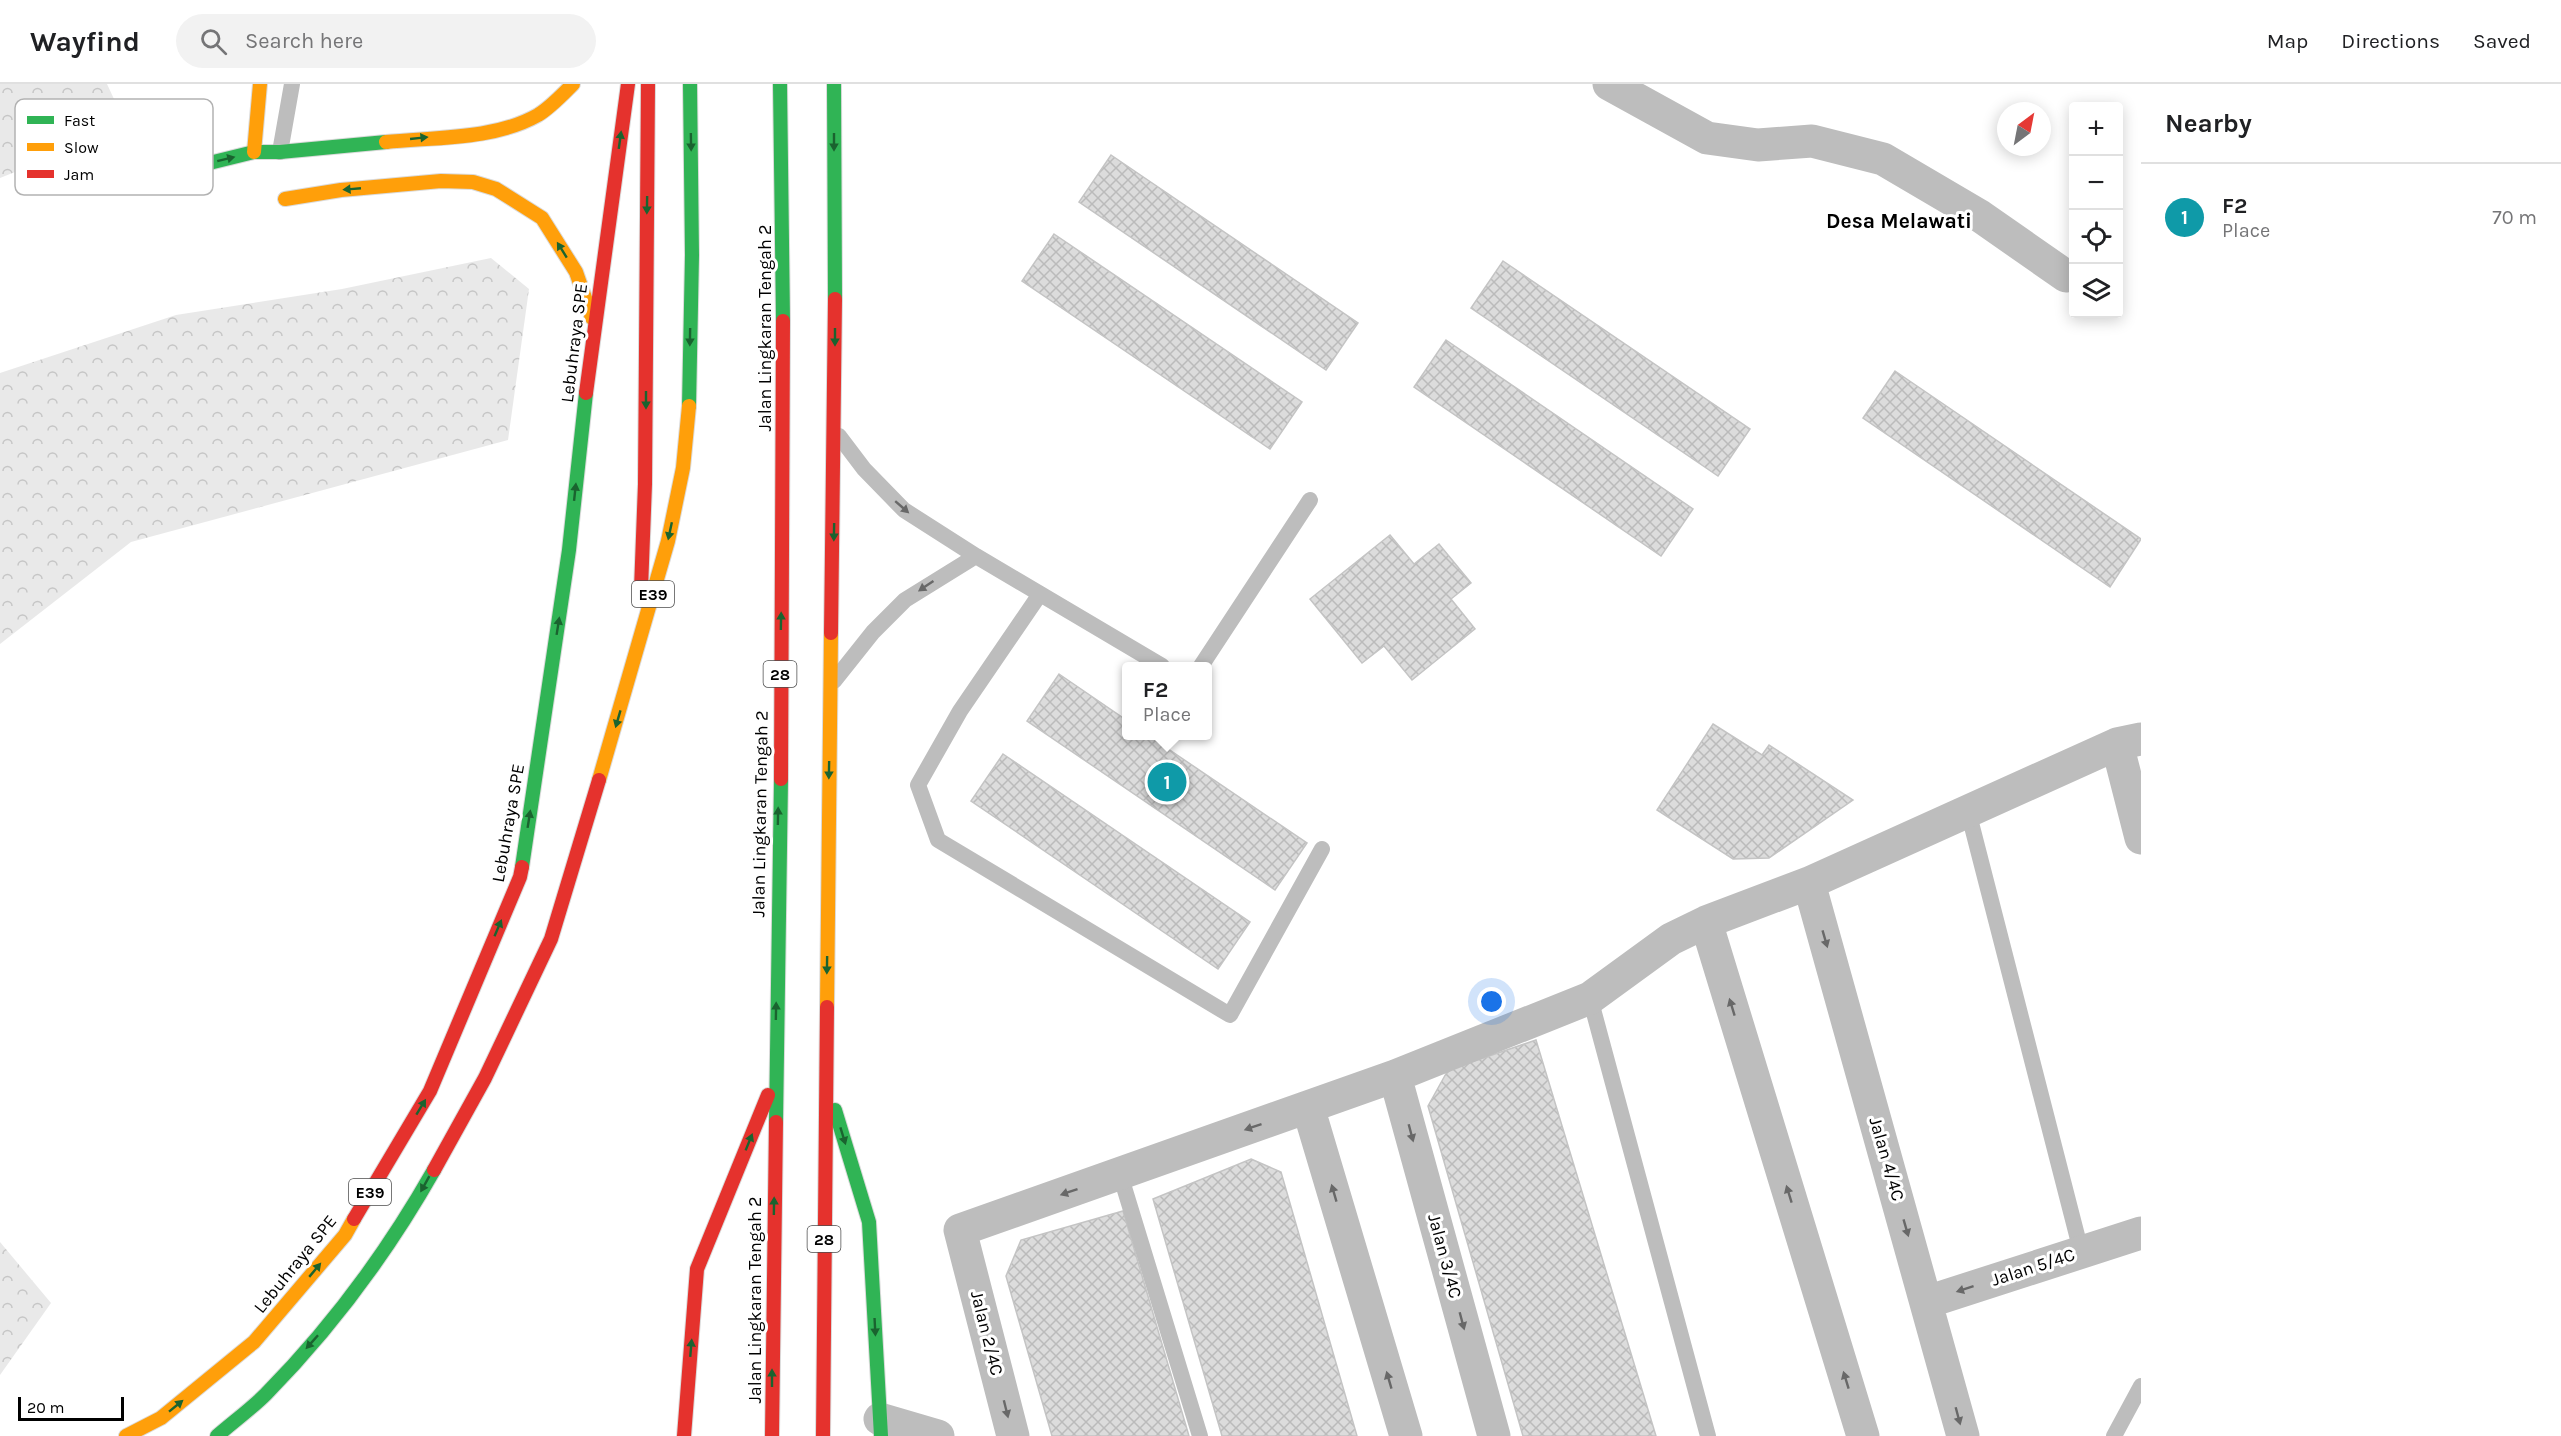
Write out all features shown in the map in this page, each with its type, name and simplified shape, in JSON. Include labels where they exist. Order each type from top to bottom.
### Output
[{"type":"highway","points":[[254,152],[260,84]]},
{"type":"highway","points":[[213,162],[254,152],[280,152],[471,134],[506,128],[537,115],[559,99],[573,84]]},
{"type":"highway","name":"Lebuhraya SPE","points":[[126,1436],[161,1418],[254,1342],[345,1235],[430,1091],[520,877],[569,550],[594,322],[628,84]]},
{"type":"highway","points":[[638,648],[645,483],[648,84]]},
{"type":"highway","name":"E39","points":[[217,1436],[265,1395],[337,1314],[408,1215],[485,1078],[551,939],[668,541],[683,468],[689,400],[692,255],[690,84]]},
{"type":"highway","name":"Jalan Lingkaran Tengah 2","points":[[772,1436],[783,470],[780,84]]},
{"type":"highway","name":"28","points":[[823,1436],[835,432],[834,84]]},
{"type":"highway","points":[[285,199],[341,189],[441,181],[473,182],[496,189],[542,218],[576,273],[594,322]]},
{"type":"highway","points":[[684,1436],[697,1269],[775,1079]]},
{"type":"highway","points":[[826,1080],[869,1222],[880,1428]]},
{"type":"street","points":[[1609,84],[1707,138],[1758,145],[1812,141],[1883,159],[1980,216],[2066,276]]},
{"type":"street","points":[[1120,1174],[1395,1076],[1590,998],[1671,939],[1706,922],[1809,883],[2129,741],[2141,838]]},
{"type":"street","name":"Jalan 4/4C","points":[[1809,883],[1963,1436]]},
{"type":"street","points":[[1706,922],[1863,1436]]},
{"type":"street","name":"Jalan 3/4C","points":[[1395,1076],[1494,1436]]},
{"type":"street","points":[[1308,1107],[1406,1436]]},
{"type":"street","name":"Jalan 2/4C","points":[[1013,1436],[960,1230],[1120,1174]]},
{"type":"street","name":"Jalan 5/4C","points":[[1926,1302],[2141,1233]]},
{"type":"street","points":[[880,1428],[938,1436]]},
{"type":"lane","points":[[280,152],[292,84]]},
{"type":"lane","points":[[835,432],[864,469],[904,510],[976,556],[1155,662]]},
{"type":"lane","points":[[1204,662],[1310,500]]},
{"type":"lane","points":[[831,686],[873,632],[905,600],[976,556]]},
{"type":"lane","points":[[1040,594],[960,711],[918,785],[938,840],[1230,1015],[1322,849]]},
{"type":"lane","points":[[1968,811],[2081,1251]]},
{"type":"lane","points":[[1590,998],[1708,1436]]},
{"type":"lane","points":[[1120,1174],[1200,1436]]},
{"type":"lane","points":[[2114,1436],[2141,1386]]},
{"type":"green space","points":[[0,84],[107,84],[114,99],[15,99],[15,172],[0,178]]},
{"type":"green space","points":[[491,258],[529,289],[508,440],[131,542],[0,644],[0,373],[176,315],[342,289]]},
{"type":"green space","points":[[0,1242],[51,1303],[0,1375]]},
{"type":"building","points":[[1111,155],[1358,323],[1326,370],[1079,202]]},
{"type":"building","points":[[1054,234],[1302,402],[1270,449],[1022,281]]},
{"type":"building","points":[[1503,261],[1750,429],[1718,476],[1471,308]]},
{"type":"building","points":[[1446,340],[1693,509],[1661,556],[1414,387]]},
{"type":"building","points":[[1895,371],[2141,539],[2110,587],[1863,418]]},
{"type":"building","points":[[1390,535],[1414,564],[1439,544],[1471,583],[1451,599],[1475,629],[1412,680],[1384,646],[1362,663],[1310,599]]},
{"type":"building","points":[[1059,674],[1122,717],[1122,740],[1155,740],[1307,843],[1275,890],[1027,721]]},
{"type":"building","points":[[1713,724],[1762,755],[1769,745],[1853,800],[1769,858],[1733,859],[1657,810]]},
{"type":"building","points":[[1003,754],[1250,922],[1218,969],[971,801]]},
{"type":"building","points":[[1536,1040],[1656,1436],[1523,1436],[1428,1106],[1448,1070]]},
{"type":"building","points":[[1251,1159],[1281,1172],[1357,1436],[1222,1436],[1153,1199]]},
{"type":"building","points":[[1123,1211],[1189,1436],[1052,1436],[1006,1276],[1021,1240]]},
{"type":"traffic: fast","points":[[689,406],[692,255],[690,84]]},
{"type":"traffic: fast","points":[[780,84],[783,321]]},
{"type":"traffic: fast","points":[[834,84],[835,299]]},
{"type":"traffic: fast","points":[[213,162],[254,152],[280,152],[386,142]]},
{"type":"traffic: fast","points":[[522,867],[569,550],[586,393]]},
{"type":"traffic: fast","points":[[776,1122],[781,779]]},
{"type":"traffic: fast","points":[[835,1110],[869,1222],[881,1436]]},
{"type":"traffic: fast","points":[[217,1436],[266,1394],[314,1342],[378,1259],[434,1170]]},
{"type":"traffic: slow","points":[[254,152],[260,84]]},
{"type":"traffic: slow","points":[[386,142],[464,136],[503,129],[538,115],[573,84]]},
{"type":"traffic: slow","points":[[285,199],[341,190],[441,181],[473,182],[496,189],[542,218],[576,272],[592,318]]},
{"type":"traffic: slow","points":[[599,780],[668,541],[683,468],[689,406]]},
{"type":"traffic: slow","points":[[827,1007],[831,633]]},
{"type":"traffic: slow","points":[[126,1436],[161,1418],[254,1342],[345,1235],[354,1219]]},
{"type":"traffic: jam","points":[[586,393],[628,84]]},
{"type":"traffic: jam","points":[[641,589],[645,484],[648,84]]},
{"type":"traffic: jam","points":[[831,633],[835,299]]},
{"type":"traffic: jam","points":[[781,779],[783,321]]},
{"type":"traffic: jam","points":[[434,1170],[485,1078],[551,939],[599,780]]},
{"type":"traffic: jam","points":[[354,1219],[430,1091],[520,877],[522,867]]},
{"type":"traffic: jam","points":[[823,1436],[827,1007]]},
{"type":"traffic: jam","points":[[684,1436],[697,1269],[768,1095]]},
{"type":"traffic: jam","points":[[772,1436],[776,1122]]},
{"type":"place","name":"F2","points":[[1167,782]]},
{"type":"district","name":"Desa Melawati","points":[[1899,221]]}]
